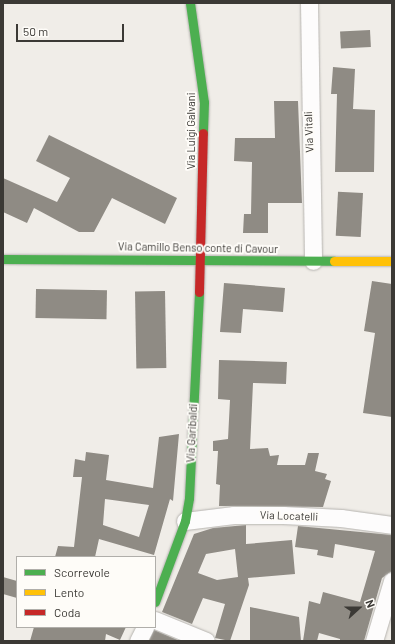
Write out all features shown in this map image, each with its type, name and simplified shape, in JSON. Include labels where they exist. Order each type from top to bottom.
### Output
[{"type":"street","name":"Via Luigi Galvani","points":[[190,3],[204,102],[201,259]]},
{"type":"street","name":"Via Vitali","points":[[309,3],[313,261]]},
{"type":"street","name":"Via Camillo Benso conte di Cavour","points":[[3,259],[392,261]]},
{"type":"street","name":"Via Garibaldi","points":[[156,599],[186,521],[201,259]]},
{"type":"street","name":"Via Locatelli","points":[[186,521],[234,515],[283,515],[341,518],[392,525]]},
{"type":"street","points":[[374,641],[392,581]]},
{"type":"street","points":[[156,620],[206,641]]},
{"type":"street","points":[[138,641],[144,628]]},
{"type":"building","points":[[370,30],[371,47],[341,49],[340,32]]},
{"type":"building","points":[[333,67],[355,69],[353,109],[375,110],[374,172],[335,172],[337,94],[331,94]]},
{"type":"building","points":[[274,101],[298,101],[302,203],[268,203],[268,233],[243,233],[244,214],[251,214],[252,162],[234,161],[235,138],[275,138]]},
{"type":"building","points":[[49,135],[177,198],[165,224],[112,198],[94,232],[79,232],[34,208],[27,223],[3,212],[3,178],[57,202],[70,178],[36,161]]},
{"type":"building","points":[[338,192],[363,193],[361,237],[336,236]]},
{"type":"building","points":[[372,281],[392,284],[392,417],[363,413],[375,333],[364,331]]},
{"type":"building","points":[[224,283],[285,288],[283,312],[243,309],[241,333],[220,332]]},
{"type":"building","points":[[36,289],[107,290],[106,319],[35,318]]},
{"type":"building","points":[[165,291],[166,368],[136,369],[135,292]]},
{"type":"building","points":[[219,360],[287,362],[286,384],[253,383],[250,449],[268,448],[270,456],[279,455],[277,465],[305,465],[308,453],[319,453],[315,471],[327,474],[325,479],[331,481],[323,507],[219,506],[220,485],[216,484],[218,451],[213,451],[213,441],[228,439],[230,400],[218,399]]},
{"type":"building","points":[[179,434],[173,501],[170,499],[154,555],[99,539],[95,556],[55,556],[58,546],[74,547],[82,477],[73,477],[75,459],[85,461],[86,452],[109,455],[106,480],[153,488],[159,437]],"holes":[[[105,499],[149,505],[139,537],[103,525]]]},
{"type":"building","points":[[246,525],[246,544],[292,540],[295,574],[248,578],[249,585],[230,641],[215,638],[225,604],[203,598],[192,624],[162,612],[194,534],[213,528]],"holes":[[[235,549],[238,577],[217,580],[198,573],[206,554]]]},
{"type":"building","points":[[298,526],[392,535],[392,571],[382,578],[364,641],[340,641],[340,639],[319,633],[317,641],[303,641],[309,601],[320,604],[323,592],[360,602],[375,551],[335,544],[333,558],[317,555],[318,550],[295,547]]},
{"type":"building","points":[[3,577],[16,581],[16,598],[3,594]]},
{"type":"building","points":[[250,607],[299,617],[301,641],[250,641]]},
{"type":"building","points":[[34,628],[126,628],[120,640],[106,634],[105,641],[30,641]]},
{"type":"building","points":[[154,630],[180,641],[149,641]]},
{"type":"traffic: fast","points":[[190,3],[204,102],[203,133]]},
{"type":"traffic: fast","points":[[3,259],[334,261]]},
{"type":"traffic: fast","points":[[156,599],[185,521],[189,498],[199,292]]},
{"type":"traffic: slow","points":[[334,261],[392,261]]},
{"type":"traffic: jam","points":[[199,292],[203,133]]}]
